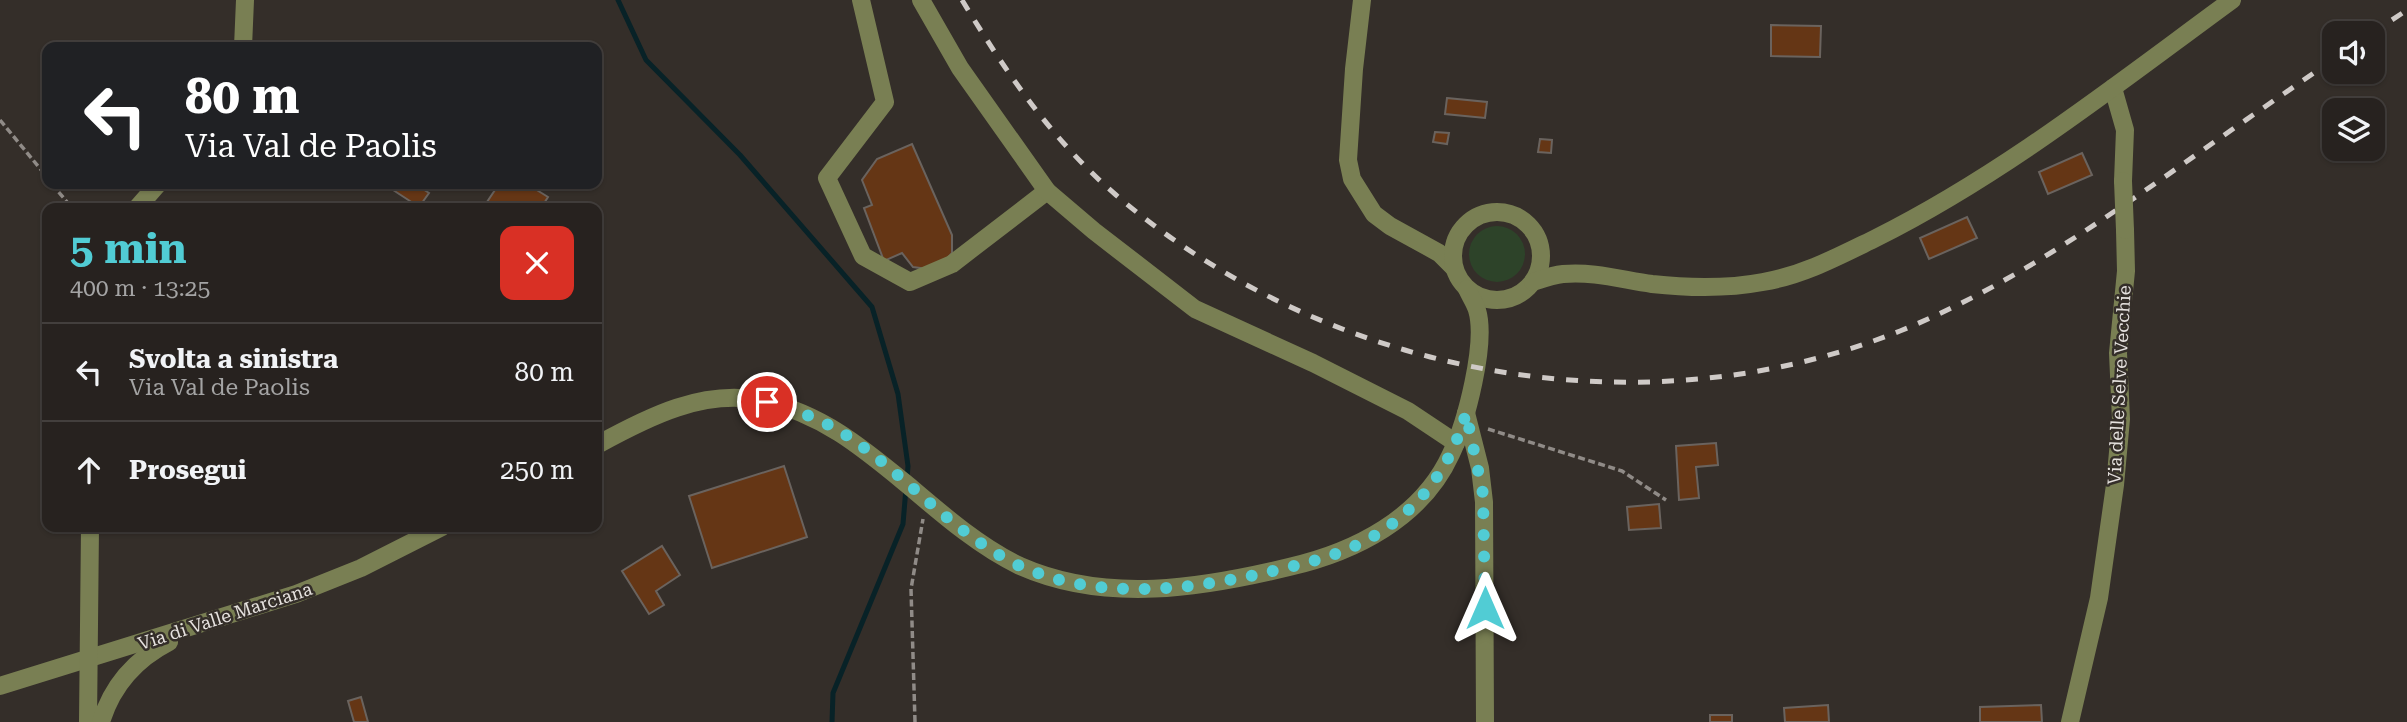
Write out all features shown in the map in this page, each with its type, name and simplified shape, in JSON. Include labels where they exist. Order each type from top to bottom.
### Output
[{"type":"street","points":[[243,42],[245,0]]},
{"type":"street","points":[[861,0],[885,102],[828,178],[863,256],[910,282],[952,264],[1047,191]]},
{"type":"street","points":[[921,0],[960,68],[1047,191],[1195,309],[1396,405],[1456,443]]},
{"type":"street","points":[[602,442],[650,418],[682,406],[740,398],[785,407],[822,421],[849,437],[926,500],[996,552],[1021,566],[1048,576],[1109,588],[1187,587],[1233,580],[1311,562],[1360,544],[1388,526],[1419,500],[1439,476],[1468,418],[1479,335],[1477,310],[1454,268],[1439,253],[1374,214],[1352,179],[1348,160],[1362,0]]},
{"type":"street","points":[[1533,282],[1561,274],[1586,274],[1656,284],[1711,288],[1765,282],[1803,272],[1946,201],[2113,88],[2232,0]]},
{"type":"street","name":"Via delle Selve Vecchie","points":[[2070,722],[2099,598],[2121,419],[2118,361],[2126,271],[2123,181],[2125,130],[2113,88]]},
{"type":"street","points":[[141,203],[154,189]]},
{"type":"street","points":[[1454,268],[1453,247],[1461,229],[1470,220],[1493,211],[1518,216],[1536,234],[1541,258],[1533,282],[1526,290],[1507,299],[1493,312],[1479,335]]},
{"type":"street","points":[[1419,241],[1433,241],[1461,229]]},
{"type":"street","points":[[1541,258],[1586,274]]},
{"type":"street","points":[[1467,289],[1479,297],[1507,299]]},
{"type":"street","points":[[1468,418],[1484,502],[1485,722]]},
{"type":"street","points":[[88,722],[90,532]]},
{"type":"street","name":"Via di Valle Marciana","points":[[0,686],[214,620],[337,578],[432,532]]},
{"type":"street","points":[[101,722],[118,685],[140,662],[166,644],[214,620]]},
{"type":"path","points":[[0,120],[42,171]]},
{"type":"path","points":[[56,189],[68,203]]},
{"type":"path","points":[[1468,418],[1622,471],[1666,499]]},
{"type":"path","points":[[915,722],[911,589],[926,500]]},
{"type":"green space","points":[[1497,226],[1508,228],[1517,234],[1523,243],[1523,265],[1517,274],[1508,280],[1497,282],[1486,280],[1477,274],[1471,265],[1469,254],[1471,243],[1477,234],[1486,228]]},
{"type":"building","points":[[1771,25],[1821,26],[1820,57],[1771,56]]},
{"type":"building","points":[[1447,98],[1487,102],[1485,118],[1445,114]]},
{"type":"building","points":[[1435,132],[1449,133],[1447,144],[1433,142]]},
{"type":"building","points":[[1540,139],[1552,140],[1551,153],[1538,152]]},
{"type":"building","points":[[912,144],[952,235],[952,253],[942,264],[928,269],[913,267],[902,253],[884,261],[864,208],[872,205],[862,180],[877,159]]},
{"type":"building","points":[[2082,153],[2092,175],[2048,194],[2039,172]]},
{"type":"building","points":[[392,189],[423,189],[429,193],[422,203],[413,203]]},
{"type":"building","points":[[496,189],[535,189],[548,197],[544,203],[486,203]]},
{"type":"building","points":[[1967,217],[1977,238],[1929,259],[1920,238]]},
{"type":"building","points":[[1716,443],[1718,465],[1696,467],[1699,498],[1679,500],[1676,446]]},
{"type":"building","points":[[784,466],[807,537],[712,568],[689,496]]},
{"type":"building","points":[[1659,504],[1661,528],[1629,530],[1627,507]]},
{"type":"building","points":[[662,546],[680,575],[656,591],[664,605],[649,614],[622,571]]},
{"type":"building","points":[[361,697],[368,722],[354,722],[348,701]]},
{"type":"building","points":[[1828,705],[1829,722],[1785,722],[1784,708]]},
{"type":"building","points":[[2041,705],[2042,722],[1980,722],[1980,707]]},
{"type":"building","points":[[1710,715],[1732,715],[1732,722],[1710,722]]},
{"type":"waterway","points":[[618,0],[646,60],[740,155],[872,307],[898,394],[908,466],[907,479]]},
{"type":"waterway","points":[[832,722],[833,693],[903,524],[906,488]]},
{"type":"railway","points":[[962,0],[1031,104],[1071,151],[1116,195],[1200,257],[1291,307],[1388,345],[1490,370],[1593,381],[1697,379],[1800,362],[1900,331],[1973,297],[2076,237],[2322,67]]},
{"type":"railway","points":[[2385,24],[2407,10]]},
{"type":"route","points":[[767,402],[815,418],[849,437],[985,546],[1021,566],[1081,584],[1129,589],[1187,587],[1233,580],[1311,562],[1360,544],[1382,531],[1432,486],[1446,465],[1466,413],[1474,438],[1483,494],[1485,608]]}]
